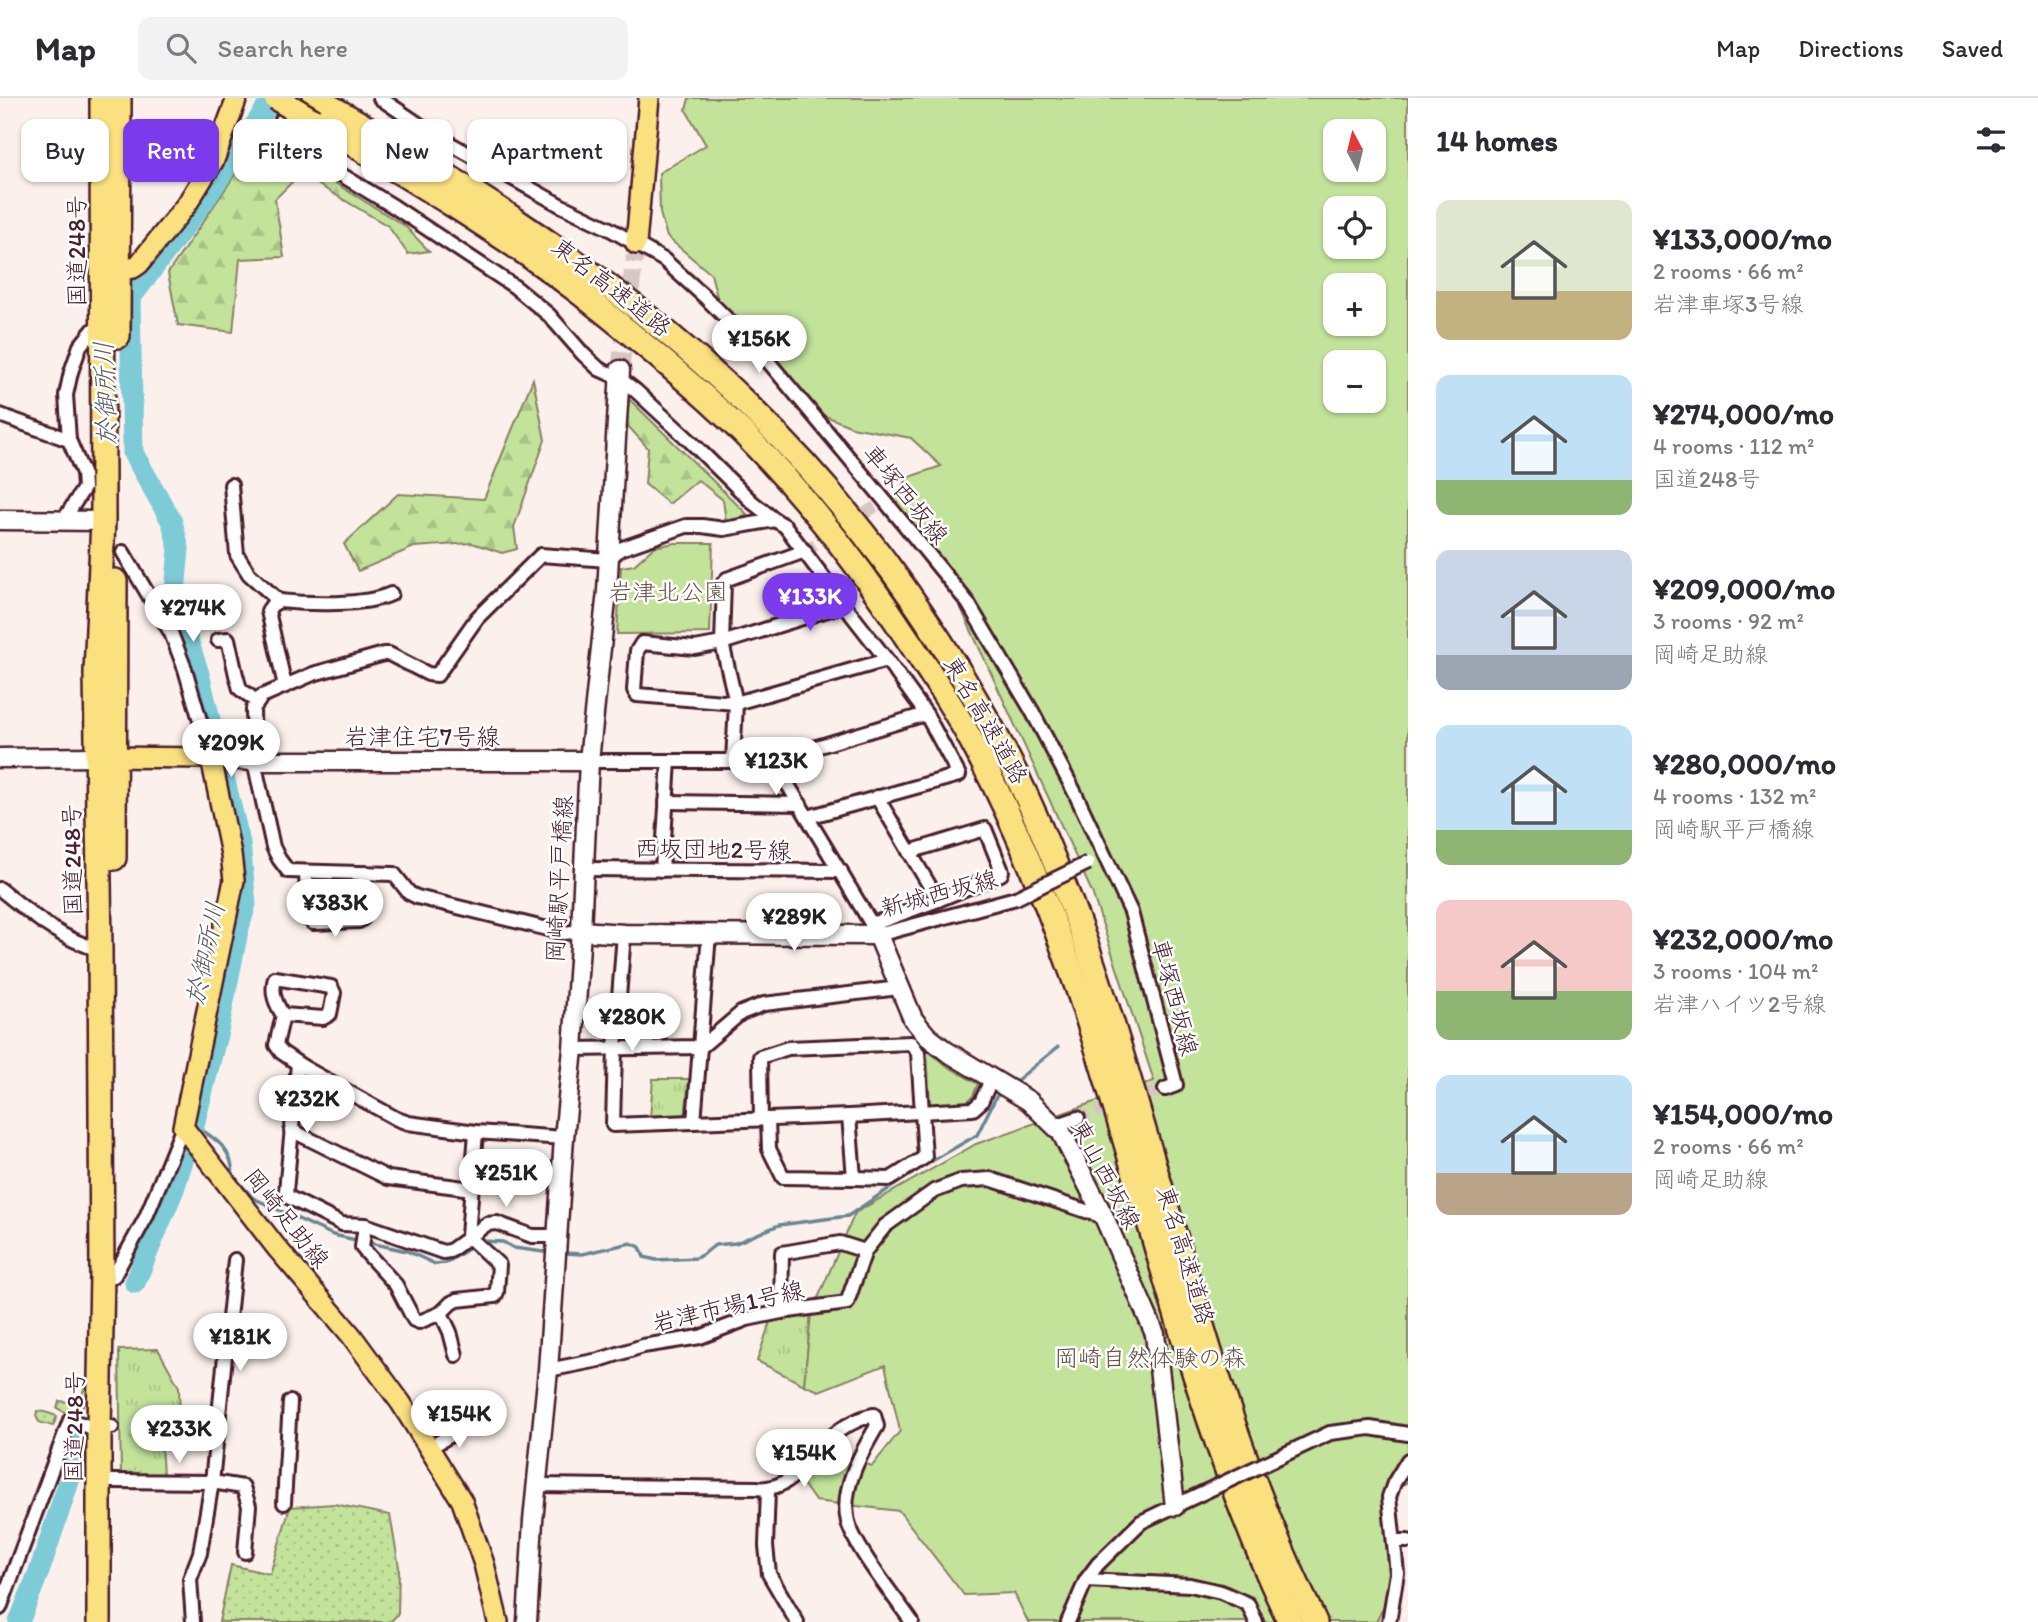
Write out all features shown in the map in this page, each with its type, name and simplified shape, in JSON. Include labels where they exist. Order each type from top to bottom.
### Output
[{"type":"highway","name":"国道248号","points":[[102,98],[111,272],[115,535],[100,950],[105,1427],[112,1481],[113,1622]]},
{"type":"highway","name":"国道248号","points":[[99,1622],[105,1427],[114,1276],[105,757],[96,672],[119,98]]},
{"type":"highway","name":"東名高速道路","points":[[276,98],[318,107],[441,172],[576,262],[641,312],[701,361],[804,463],[878,552],[914,601],[995,732],[1041,828],[1082,931],[1129,1076],[1223,1391],[1264,1507],[1315,1622]]},
{"type":"highway","name":"東名高速道路","points":[[318,107],[419,184],[519,248],[578,291],[696,389],[743,434],[819,517],[891,613],[948,700],[1004,804],[1054,924],[1108,1083],[1198,1382],[1267,1572],[1289,1619]]},
{"type":"main road","points":[[111,272],[133,268],[139,264],[187,204],[214,160],[237,98]]},
{"type":"main road","points":[[635,250],[649,98]]},
{"type":"main road","points":[[105,757],[211,758],[234,880],[189,1134]]},
{"type":"main road","name":"岡崎足助線","points":[[189,1134],[276,1247],[360,1346],[401,1403],[462,1501],[484,1564],[498,1622]]},
{"type":"street","points":[[294,98],[282,120],[282,139],[393,206],[515,288],[549,315],[599,369],[619,374],[752,502],[785,526],[926,714],[960,775],[808,817]]},
{"type":"street","name":"車塚西坂線","points":[[380,98],[433,134],[560,205],[608,228],[635,250],[664,260],[762,354],[882,503],[968,603],[1032,711],[1131,912],[1176,1085],[1165,1088]]},
{"type":"street","points":[[63,521],[84,488],[83,472],[69,440],[66,395],[80,346],[94,330]]},
{"type":"street","points":[[608,560],[619,374]]},
{"type":"street","points":[[0,415],[69,440]]},
{"type":"street","points":[[231,485],[237,555],[250,575],[279,601],[362,601],[391,594]]},
{"type":"street","points":[[0,520],[103,521]]},
{"type":"street","points":[[581,931],[564,933],[417,897],[409,893],[394,874],[288,871],[273,847],[254,761],[253,709],[262,696],[313,674],[384,654],[428,674],[437,675],[477,618],[541,555],[608,560],[620,549],[686,526],[724,529],[775,520]]},
{"type":"street","points":[[733,761],[736,703],[722,643],[724,582],[805,551]]},
{"type":"street","points":[[123,552],[170,633],[185,669],[211,758]]},
{"type":"street","name":"岡崎駅平戸橋線","points":[[527,1622],[533,1521],[548,1370],[573,1049],[589,761],[603,641],[608,560]]},
{"type":"street","points":[[279,601],[268,611],[285,686]]},
{"type":"street","points":[[844,605],[722,643],[695,648],[642,643],[637,651],[634,690],[637,695],[736,703],[887,660]]},
{"type":"street","points":[[218,640],[228,639],[240,689],[258,702]]},
{"type":"street","points":[[589,761],[773,760],[926,714]]},
{"type":"street","points":[[0,758],[105,757]]},
{"type":"street","name":"岩津住宅7号線","points":[[211,758],[254,761],[589,761]]},
{"type":"street","points":[[773,760],[876,930],[1001,874],[1002,871],[985,829],[909,852]]},
{"type":"street","points":[[662,870],[669,761]]},
{"type":"street","points":[[877,797],[938,900]]},
{"type":"street","points":[[666,802],[800,804]]},
{"type":"street","name":"新城西坂線","points":[[581,931],[709,934],[876,930],[1016,898],[1105,855]]},
{"type":"street","name":"西坂団地2号線","points":[[584,869],[841,871]]},
{"type":"street","points":[[306,873],[308,918],[313,923],[359,921],[363,918],[365,873]]},
{"type":"street","points":[[0,889],[49,928],[79,944],[100,950]]},
{"type":"street","name":"東山西坂線","points":[[876,930],[913,1018],[927,1036],[946,1051],[1029,1101],[1061,1132],[1104,1217],[1155,1334],[1175,1506]]},
{"type":"street","points":[[624,934],[615,1048],[613,1125],[973,1109],[981,1102],[992,1078]]},
{"type":"street","points":[[694,1122],[709,934]]},
{"type":"street","points":[[283,1015],[323,1018],[330,1014],[334,993],[331,987],[275,978],[273,993],[276,1005],[283,1015],[276,1045],[281,1052],[304,1067]]},
{"type":"street","points":[[573,1049],[701,1047],[741,1013],[764,1004],[900,988]]},
{"type":"street","points":[[911,1043],[918,1053],[921,1111],[925,1157],[890,1179],[783,1177],[769,1149],[760,1058],[788,1048],[911,1043]]},
{"type":"street","points":[[557,1236],[532,1237],[497,1223],[483,1226],[446,1252],[365,1225],[342,1224],[288,1197],[286,1191],[298,1064],[408,1123],[476,1132],[564,1138]]},
{"type":"street","points":[[849,1116],[853,1178]]},
{"type":"street","points":[[1055,1126],[1078,1118]]},
{"type":"street","points":[[291,1130],[388,1178],[472,1189]]},
{"type":"street","points":[[468,1236],[476,1132]]},
{"type":"street","points":[[114,1276],[189,1134]]},
{"type":"street","name":"岩津市場1号線","points":[[548,1370],[600,1360],[643,1346],[701,1337],[747,1319],[847,1303],[864,1251],[885,1226],[934,1191],[961,1181],[990,1179],[1104,1217]]},
{"type":"street","points":[[365,1225],[362,1247],[396,1285],[414,1320],[423,1322],[441,1313],[457,1300],[495,1296],[499,1265],[468,1236]]},
{"type":"street","points":[[781,1312],[782,1253],[840,1243],[864,1251]]},
{"type":"street","points":[[193,1622],[190,1579],[200,1553],[212,1482],[235,1260]]},
{"type":"street","points":[[441,1313],[456,1355]]},
{"type":"street","points":[[284,1503],[289,1402]]},
{"type":"street","points":[[429,1448],[449,1436],[452,1414],[465,1412]]},
{"type":"street","points":[[538,1485],[768,1490],[794,1476],[836,1433],[860,1419],[874,1415],[877,1426],[848,1487],[848,1523],[863,1552],[912,1622]]},
{"type":"street","points":[[0,1608],[70,1420],[93,1428],[105,1427]]},
{"type":"street","points":[[1069,1622],[1086,1580],[1098,1563],[1141,1522],[1330,1433],[1370,1428],[1408,1434]]},
{"type":"street","points":[[1389,1622],[1397,1573],[1389,1497],[1408,1460]]},
{"type":"street","points":[[112,1481],[212,1482],[243,1487],[249,1506],[245,1552]]},
{"type":"street","points":[[768,1490],[766,1546],[769,1574],[797,1622]]},
{"type":"street","points":[[1394,1541],[1408,1541]]},
{"type":"street","points":[[1086,1580],[1190,1585],[1221,1592],[1248,1604],[1256,1622]]},
{"type":"green space","name":"岡崎自然体験の森","points":[[689,98],[1408,98],[1408,1482],[1395,1488],[1401,1573],[1376,1622],[1028,1622],[1014,1593],[964,1595],[899,1511],[815,1501],[796,1474],[822,1449],[872,1466],[900,1431],[885,1365],[819,1391],[804,1385],[811,1314],[855,1213],[976,1144],[1154,1081],[1092,892],[947,578],[887,508],[909,477],[941,466],[911,438],[852,427],[811,410],[762,365],[723,319],[711,274],[667,237],[660,213],[659,173],[706,145],[686,110]]},
{"type":"green space","points":[[233,178],[233,182],[292,182],[275,199],[284,257],[240,259],[233,332],[178,325],[168,273]]},
{"type":"green space","points":[[314,182],[333,182],[405,226],[429,251],[408,254],[388,226]]},
{"type":"green space","points":[[533,379],[545,440],[514,527],[517,549],[502,553],[472,543],[414,547],[358,571],[344,544],[398,494],[484,499]]},
{"type":"green space","points":[[629,399],[748,515],[726,522],[723,500],[698,480],[669,504],[645,484],[648,448],[627,425]]},
{"type":"green space","name":"岩津北公園","points":[[675,543],[713,543],[710,633],[617,634],[621,567],[634,565],[654,547]]},
{"type":"green space","points":[[927,1050],[947,1066],[978,1084],[973,1096],[966,1103],[930,1105]]},
{"type":"green space","points":[[653,1079],[689,1079],[685,1118],[650,1119]]},
{"type":"green space","points":[[811,1314],[804,1385],[757,1361],[770,1322]]},
{"type":"green space","points":[[158,1349],[179,1387],[180,1419],[160,1423],[163,1476],[121,1475],[119,1350]]},
{"type":"green space","points":[[90,1372],[89,1390],[81,1411],[66,1413],[57,1408],[59,1401],[79,1403]]},
{"type":"green space","points":[[37,1411],[57,1416],[53,1426],[39,1422]]},
{"type":"green space","points":[[334,1504],[390,1515],[399,1567],[398,1614],[390,1622],[219,1622],[231,1565],[270,1574],[290,1507]]},
{"type":"waterway","name":"於御所川","points":[[135,1283],[174,1189],[194,1125],[246,904],[240,843],[199,674],[175,591],[179,549],[172,522],[133,453],[130,299],[206,198],[273,98]]},
{"type":"waterway","points":[[1011,1085],[1058,1047]]},
{"type":"waterway","points":[[563,1253],[582,1254],[631,1243],[640,1247],[644,1257],[656,1260],[696,1258],[715,1245],[736,1243],[779,1225],[848,1216],[920,1168],[977,1135],[996,1097],[1002,1092]]},
{"type":"waterway","points":[[194,1125],[226,1151],[233,1176],[253,1198],[333,1235],[407,1251],[435,1264],[446,1263],[481,1241],[503,1242],[514,1248],[551,1253]]},
{"type":"waterway","name":"於御所川","points":[[19,1622],[40,1569],[84,1436]]},
{"type":"tunnel","points":[[620,370],[635,256]]},
{"type":"tunnel","points":[[850,523],[878,505]]},
{"type":"tunnel","points":[[805,551],[834,533]]},
{"type":"tunnel","points":[[1078,1118],[1165,1089]]}]
